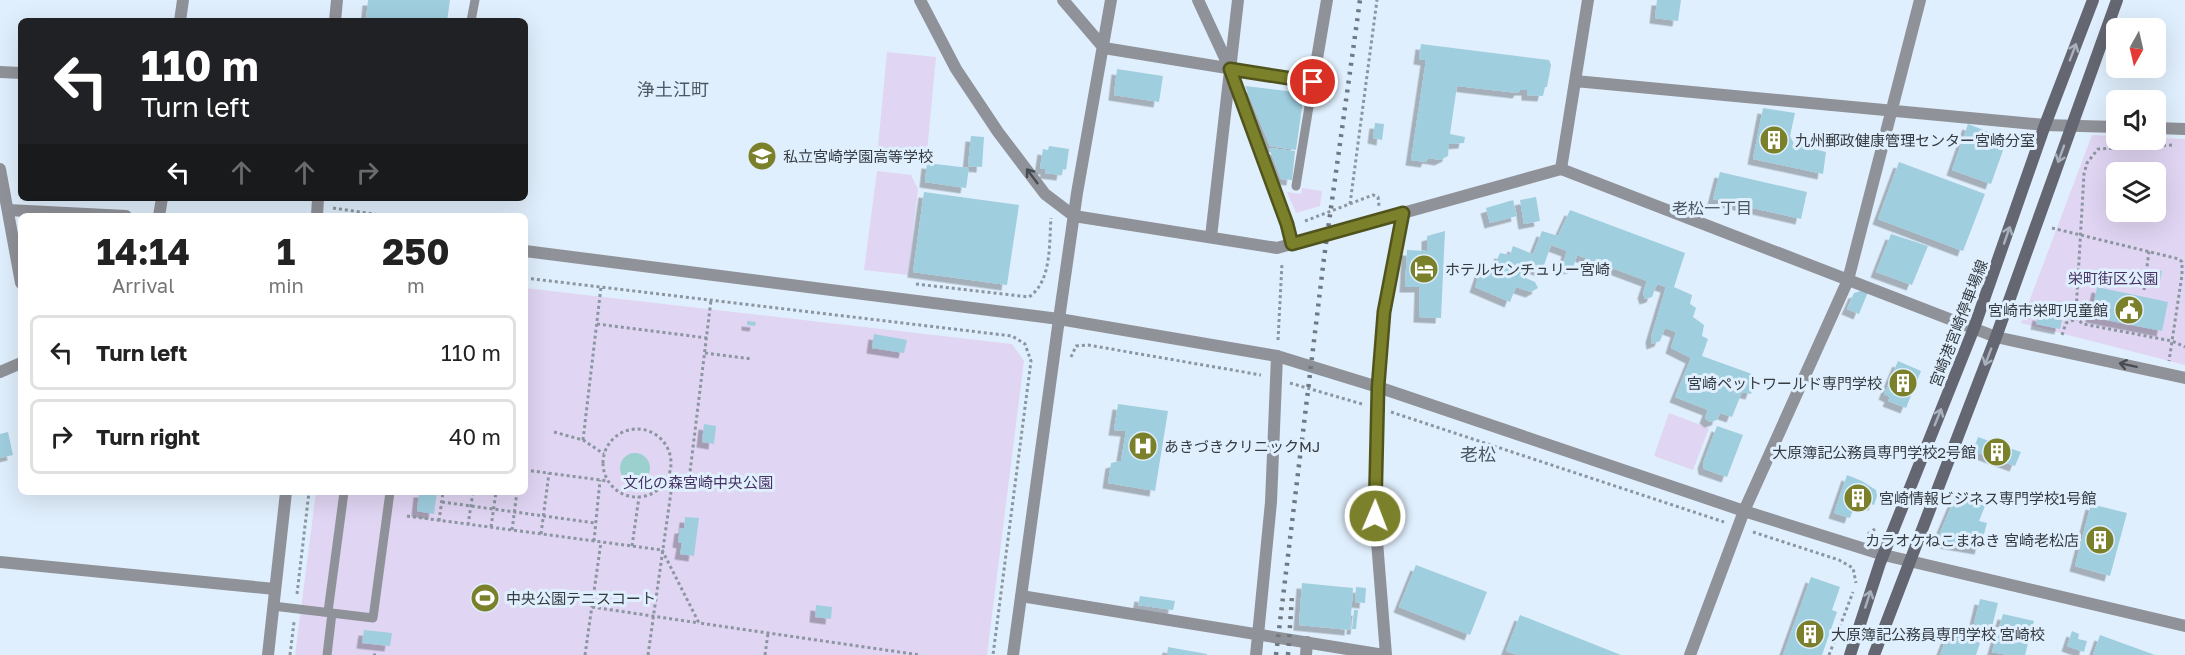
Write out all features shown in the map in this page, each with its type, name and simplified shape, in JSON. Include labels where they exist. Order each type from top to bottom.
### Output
[{"type":"main road","name":"宮崎港宮崎停車場線","points":[[1850,655],[1884,555],[1974,328],[2045,125],[2093,0]]},
{"type":"main road","points":[[1874,655],[1996,337],[2117,0]]},
{"type":"street","points":[[180,18],[183,0]]},
{"type":"street","points":[[334,18],[337,0]]},
{"type":"street","points":[[920,0],[956,69],[998,132],[1045,194],[1074,216],[1277,248],[1561,169],[1996,337],[2185,378]]},
{"type":"street","points":[[1063,0],[1104,48],[1313,82],[1327,0]]},
{"type":"street","points":[[1013,655],[1074,216],[1111,0]]},
{"type":"street","points":[[1198,0],[1230,69],[1287,224],[1292,244]]},
{"type":"street","points":[[1211,237],[1238,0]]},
{"type":"street","points":[[1561,169],[1588,0]]},
{"type":"street","points":[[1690,655],[1744,511],[1848,280],[1920,0]]},
{"type":"street","points":[[0,72],[18,73]]},
{"type":"street","points":[[1575,81],[2045,125],[2106,127]]},
{"type":"street","points":[[2166,128],[2185,129]]},
{"type":"street","points":[[0,169],[18,266]]},
{"type":"street","points":[[8,210],[67,213]]},
{"type":"street","points":[[1022,596],[1385,655],[1375,516],[1378,387],[1384,312],[1403,213]]},
{"type":"street","points":[[528,251],[1059,319],[1277,351],[1744,511],[1884,555],[2185,626]]},
{"type":"street","points":[[1257,655],[1271,502],[1277,351]]},
{"type":"street","points":[[0,372],[18,364]]},
{"type":"street","points":[[268,655],[286,495]]},
{"type":"street","points":[[0,562],[275,589]]},
{"type":"street","points":[[1306,655],[1307,642]]},
{"type":"lane","points":[[472,18],[475,0]]},
{"type":"lane","points":[[1296,186],[1313,82]]},
{"type":"lane","points":[[327,655],[344,495]]},
{"type":"lane","points":[[273,606],[373,618],[390,495]]},
{"type":"path","points":[[1350,204],[1377,0]]},
{"type":"path","points":[[2077,319],[2080,235],[2084,174],[2087,163],[2098,149],[2174,145]]},
{"type":"path","points":[[1305,221],[1373,195],[1378,197],[1379,220]]},
{"type":"path","points":[[332,201],[331,208],[366,213]]},
{"type":"path","points":[[908,283],[1029,297],[1039,290],[1045,279],[1052,213]]},
{"type":"path","points":[[2052,228],[2149,251],[2179,259],[2182,262],[2167,373]]},
{"type":"path","points":[[2144,290],[2149,251]]},
{"type":"path","points":[[1277,351],[1282,261]]},
{"type":"path","points":[[528,278],[1012,336],[1025,345],[1031,361],[993,655]]},
{"type":"path","points":[[583,440],[601,287]]},
{"type":"path","points":[[668,477],[689,480],[711,300]]},
{"type":"path","points":[[2077,319],[2083,324],[2172,341],[2185,346]]},
{"type":"path","points":[[2060,350],[2066,322],[2077,319]]},
{"type":"path","points":[[597,324],[706,338]]},
{"type":"path","points":[[1070,366],[1071,355],[1076,346],[1089,345],[1276,378],[1371,406]]},
{"type":"path","points":[[705,353],[752,359]]},
{"type":"path","points":[[1389,412],[1730,524]]},
{"type":"path","points":[[637,429],[648,431],[658,437],[670,455],[671,466],[668,477],[657,491],[639,497],[628,496],[618,492],[608,481],[603,465],[604,454],[609,444],[617,436],[637,429]]},
{"type":"path","points":[[554,432],[583,440],[604,454]]},
{"type":"path","points":[[528,470],[608,481]]},
{"type":"path","points":[[540,534],[549,473]]},
{"type":"path","points":[[648,655],[673,477]]},
{"type":"path","points":[[594,541],[600,480]]},
{"type":"path","points":[[290,655],[309,495]]},
{"type":"path","points":[[439,521],[443,495]]},
{"type":"path","points":[[468,525],[473,495]]},
{"type":"path","points":[[491,527],[496,495]]},
{"type":"path","points":[[512,530],[517,495]]},
{"type":"path","points":[[633,546],[639,497]]},
{"type":"path","points":[[442,502],[595,523]]},
{"type":"path","points":[[407,516],[662,550]]},
{"type":"path","points":[[1749,530],[1839,560],[1853,568],[1857,581],[1829,655]]},
{"type":"path","points":[[585,655],[601,542]]},
{"type":"path","points":[[662,550],[699,623]]},
{"type":"path","points":[[592,608],[920,655]]},
{"type":"path","points":[[765,655],[768,633]]},
{"type":"green space","points":[[887,52],[936,57],[926,162],[877,157]]},
{"type":"green space","name":"栄町街区公園","points":[[2092,135],[2106,136],[2106,150],[2166,150],[2166,138],[2185,139],[2185,365],[2021,323]]},
{"type":"green space","points":[[877,171],[911,175],[918,189],[908,275],[864,270]]},
{"type":"green space","points":[[1302,188],[1322,191],[1320,206],[1296,213],[1287,192],[1301,194]]},
{"type":"green space","name":"文化の森宮崎中央公園","points":[[528,288],[1012,344],[1024,361],[987,655],[295,655],[316,495],[528,495]]},
{"type":"green space","points":[[1669,413],[1709,428],[1693,470],[1654,456]]},
{"type":"shaded area","points":[[635,453],[646,457],[650,468],[646,479],[635,483],[624,479],[620,468],[624,457]]},
{"type":"building","points":[[368,0],[450,0],[447,18],[366,18]]},
{"type":"building","points":[[1657,0],[1681,0],[1678,21],[1655,18]]},
{"type":"building","points":[[1421,44],[1549,60],[1551,65],[1547,87],[1545,87],[1543,96],[1527,95],[1527,90],[1520,90],[1518,93],[1457,86],[1450,134],[1465,137],[1464,143],[1449,144],[1448,156],[1440,160],[1428,158],[1426,162],[1411,160],[1426,60],[1419,59]]},
{"type":"building","points":[[1117,69],[1163,76],[1159,102],[1114,95]]},
{"type":"building","points":[[1245,86],[1304,93],[1296,150],[1270,146]]},
{"type":"building","name":"九州郵政健康管理センター宮崎分室","points":[[1763,108],[1795,113],[1790,136],[1794,144],[1826,152],[1823,174],[1753,159]]},
{"type":"building","points":[[1375,123],[1384,124],[1382,140],[1373,138]]},
{"type":"building","points":[[1968,124],[2007,139],[1991,184],[1952,170]]},
{"type":"building","points":[[971,136],[984,137],[982,167],[968,166]]},
{"type":"building","points":[[1049,146],[1069,149],[1066,170],[1063,169],[1062,175],[1045,173],[1046,169],[1040,169],[1043,149],[1048,150]]},
{"type":"building","points":[[1269,148],[1295,151],[1292,180],[1281,179]]},
{"type":"building","points":[[1899,162],[1985,194],[1963,251],[1878,219]]},
{"type":"building","points":[[927,163],[969,168],[966,188],[925,182]]},
{"type":"building","points":[[1720,172],[1807,192],[1801,219],[1713,199]]},
{"type":"building","points":[[924,192],[1019,205],[1007,285],[913,272]]},
{"type":"building","points":[[1536,197],[1540,221],[1524,224],[1520,200]]},
{"type":"building","points":[[1513,200],[1517,216],[1490,223],[1486,208]]},
{"type":"building","points":[[1570,210],[1685,253],[1674,287],[1692,295],[1690,304],[1696,308],[1693,317],[1704,325],[1702,336],[1708,339],[1702,356],[1752,374],[1751,378],[1756,380],[1751,394],[1742,392],[1732,417],[1720,413],[1717,420],[1710,422],[1705,418],[1708,410],[1675,397],[1691,358],[1671,348],[1676,332],[1665,328],[1660,341],[1652,344],[1651,337],[1666,287],[1657,284],[1652,297],[1645,299],[1643,293],[1647,281],[1577,255],[1573,268],[1566,269],[1563,264],[1567,251],[1551,245],[1542,271],[1525,265],[1521,276],[1535,282],[1538,288],[1531,292],[1516,287],[1510,302],[1475,287],[1481,269],[1492,271],[1500,253],[1510,255],[1513,246],[1533,254],[1542,231],[1558,236]]},
{"type":"building","name":"ホテルセンチュリー宮崎","points":[[1445,231],[1441,318],[1419,317],[1420,287],[1405,287],[1407,250],[1427,251],[1427,236]]},
{"type":"building","points":[[1891,234],[1928,246],[1912,285],[1876,272]]},
{"type":"building","points":[[2150,269],[2162,271],[2160,282],[2148,280]]},
{"type":"building","name":"宮崎市栄町児童館","points":[[2097,287],[2168,302],[2162,331],[2091,317]]},
{"type":"building","points":[[1868,292],[1859,314],[1847,309],[1854,293]]},
{"type":"building","points":[[2038,315],[2062,320],[2060,329],[2036,324]]},
{"type":"building","points":[[747,321],[756,322],[755,326],[747,325]]},
{"type":"building","points":[[874,334],[907,340],[904,353],[872,348]]},
{"type":"building","name":"宮崎ペットワールド専門学校","points":[[1898,361],[1921,371],[1906,408],[1888,401],[1890,397],[1884,394]]},
{"type":"building","name":"あきづきクリニックMJ","points":[[1118,404],[1168,411],[1155,491],[1108,483],[1111,463],[1121,461],[1126,431],[1114,430]]},
{"type":"building","points":[[704,424],[716,426],[714,444],[702,442]]},
{"type":"building","points":[[1717,426],[1743,435],[1727,477],[1704,469],[1703,463]]},
{"type":"building","points":[[8,432],[13,455],[0,458],[0,434]]},
{"type":"building","name":"大原簿記公務員専門学校2号館","points":[[1978,437],[2021,452],[2015,466],[1973,451]]},
{"type":"building","name":"宮崎情報ビジネス専門学校1号館","points":[[1847,475],[1876,490],[1877,496],[1874,505],[1857,499],[1850,518],[1834,513]]},
{"type":"building","points":[[419,495],[437,495],[434,514],[417,511]]},
{"type":"building","points":[[1956,495],[1985,506],[1979,521],[1987,523],[1980,549],[1945,543],[1939,535]]},
{"type":"building","name":"カラオケねこまねき 宮崎老松店","points":[[2091,504],[2127,513],[2110,576],[2075,566]]},
{"type":"building","points":[[685,517],[699,518],[694,556],[680,554],[682,543],[678,542],[680,528],[684,528]]},
{"type":"building","points":[[1416,565],[1487,592],[1470,635],[1399,607]]},
{"type":"building","name":"大原簿記公務員専門学校 宮崎校","points":[[1811,577],[1840,587],[1832,610],[1837,612],[1822,655],[1783,655]]},
{"type":"building","points":[[1302,583],[1353,588],[1350,630],[1299,625]]},
{"type":"building","points":[[1356,587],[1366,588],[1365,603],[1355,602]]},
{"type":"building","points":[[1140,596],[1175,601],[1173,610],[1138,605]]},
{"type":"building","points":[[1980,599],[1998,603],[1991,631],[1973,628]]},
{"type":"building","points":[[816,605],[832,607],[831,619],[815,617]]},
{"type":"building","points":[[1354,610],[1358,610],[1356,629],[1352,629]]},
{"type":"building","points":[[2003,614],[2034,621],[2025,655],[1992,652]]},
{"type":"building","points":[[1520,615],[1621,655],[1517,655],[1506,651]]},
{"type":"building","points":[[364,630],[392,633],[390,646],[362,643]]},
{"type":"building","points":[[1949,631],[1980,643],[1976,655],[1940,655]]},
{"type":"building","points":[[2072,631],[2079,634],[2078,639],[2087,641],[2084,652],[2067,646]]},
{"type":"building","points":[[2100,635],[2155,655],[2093,655]]},
{"type":"building","points":[[1168,647],[1207,654],[1207,655],[1167,655]]},
{"type":"railway","points":[[1276,655],[1324,258],[1360,0]]},
{"type":"railway","points":[[1288,655],[1292,596]]},
{"type":"place","name":"九州郵政健康管理センター宮崎分室","points":[[1774,140]]},
{"type":"place","name":"私立宮崎学園高等学校","points":[[762,156]]},
{"type":"place","name":"ホテルセンチュリー宮崎","points":[[1424,269]]},
{"type":"place","name":"宮崎市栄町児童館","points":[[2129,310]]},
{"type":"place","name":"宮崎ペットワールド専門学校","points":[[1903,383]]},
{"type":"place","name":"あきづきクリニックMJ","points":[[1143,446]]},
{"type":"place","name":"大原簿記公務員専門学校2号館","points":[[1997,452]]},
{"type":"place","name":"宮崎情報ビジネス専門学校1号館","points":[[1858,498]]},
{"type":"place","name":"カラオケねこまねき 宮崎老松店","points":[[2100,540]]},
{"type":"place","name":"中央公園テニスコート","points":[[485,598]]},
{"type":"place","name":"大原簿記公務員専門学校 宮崎校","points":[[1810,634]]},
{"type":"district","name":"浄土江町","points":[[673,89]]},
{"type":"district","name":"老松一丁目","points":[[1712,208]]},
{"type":"district","name":"老松","points":[[1478,454]]},
{"type":"route","points":[[1313,82],[1230,69],[1287,224],[1292,244],[1403,213],[1384,312],[1378,387],[1375,516]]}]
